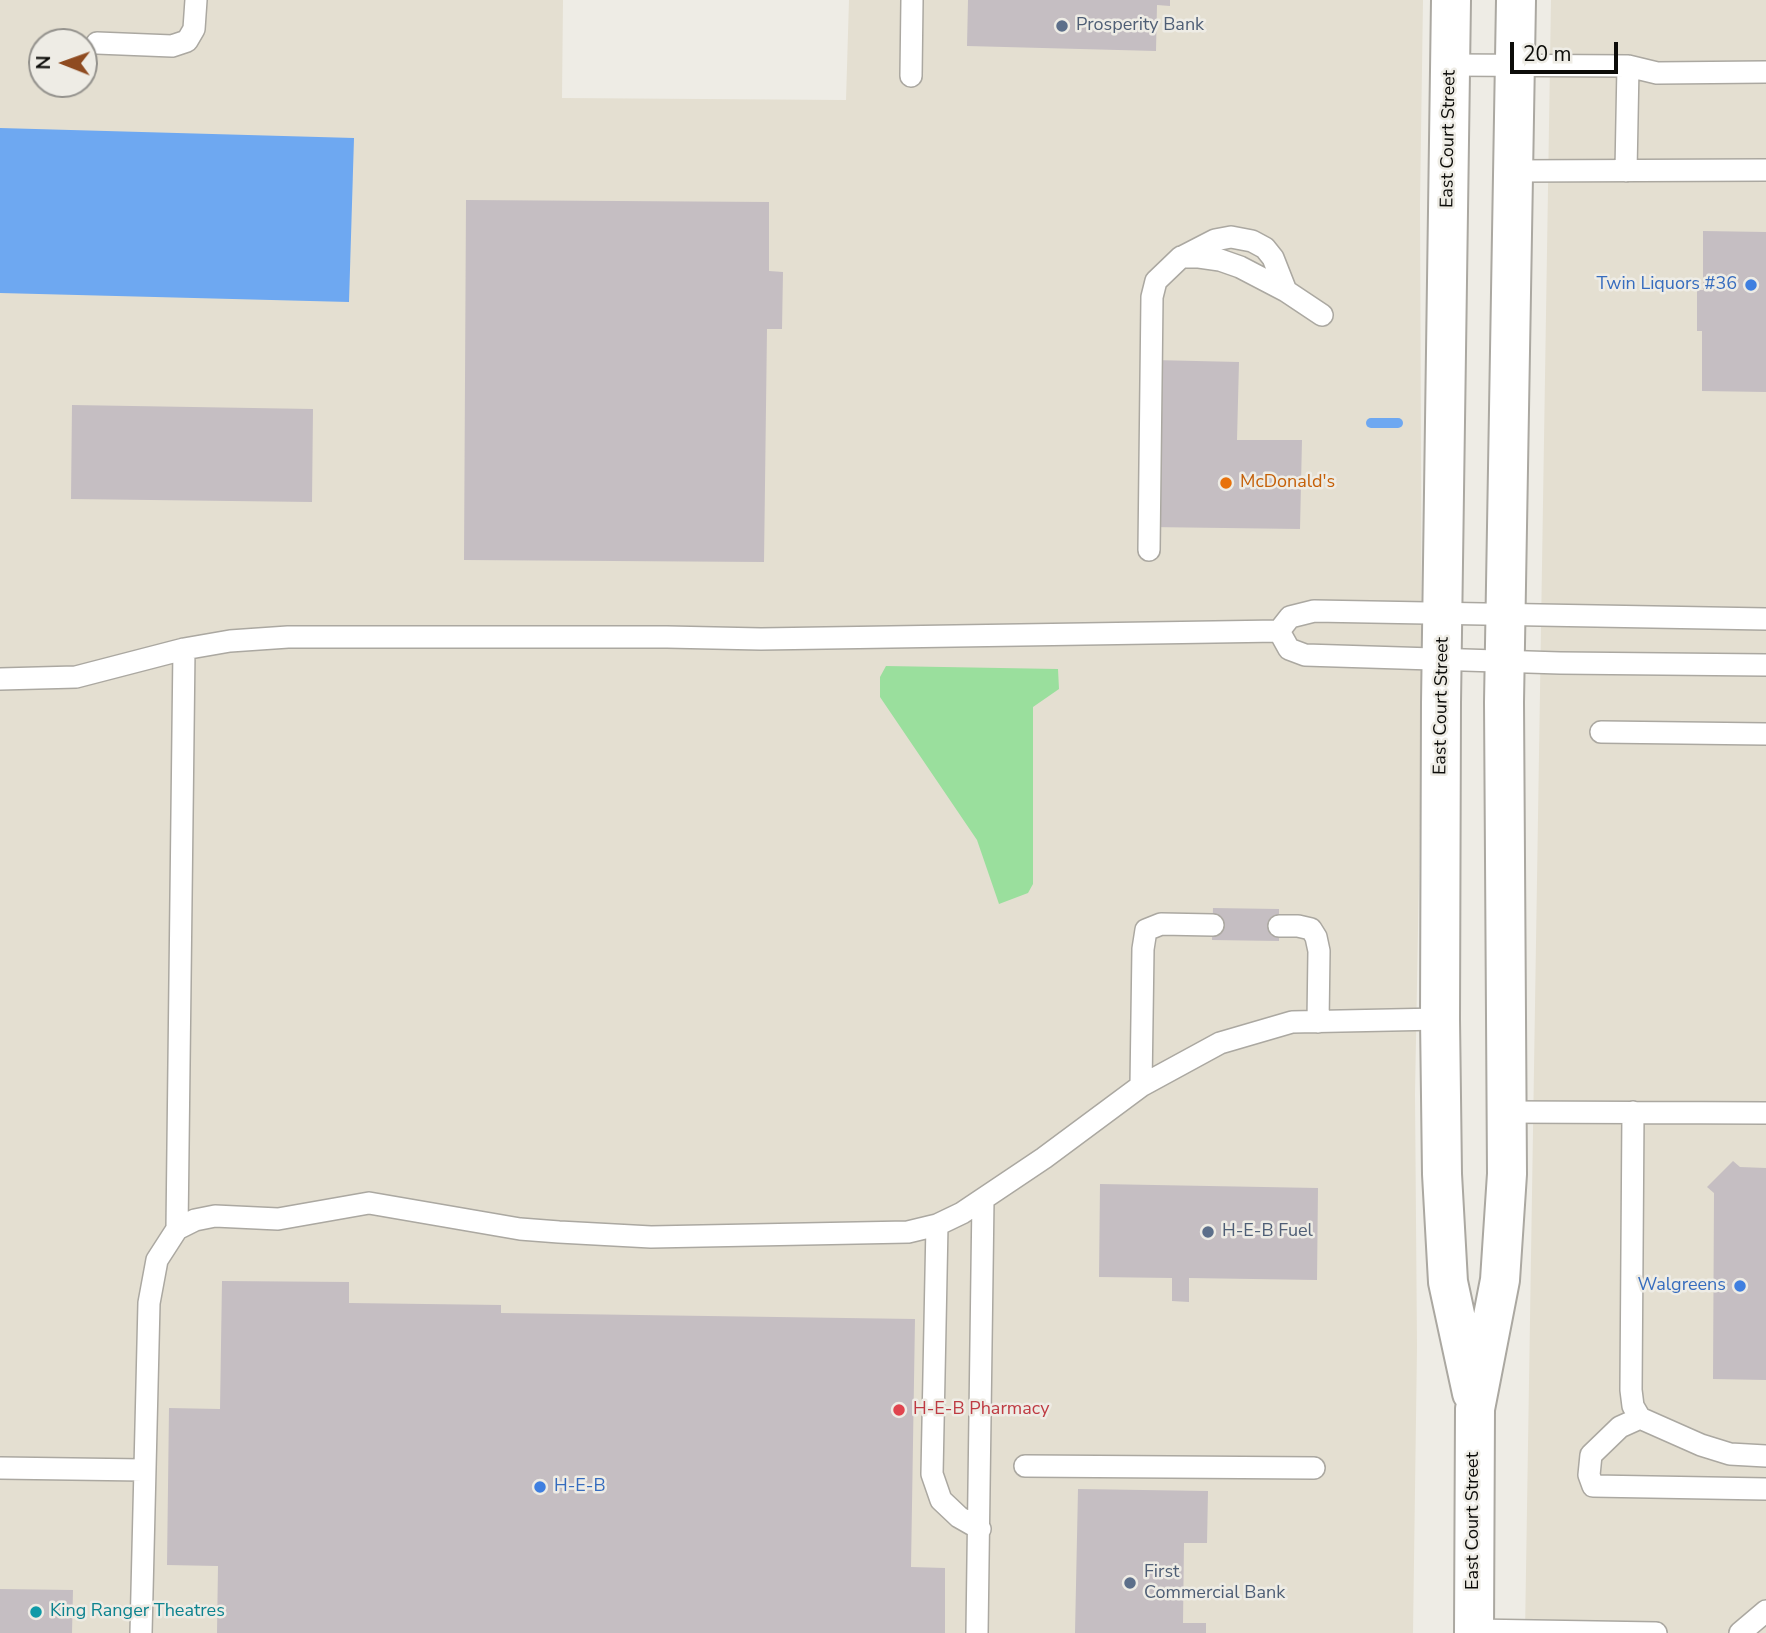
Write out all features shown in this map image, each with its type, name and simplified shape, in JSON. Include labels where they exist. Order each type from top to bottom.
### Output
[{"type":"main road","name":"East Court Street","points":[[1451,0],[1442,660],[1442,1174],[1448,1282],[1475,1409]]},
{"type":"main road","name":"East Court Street","points":[[1474,1632],[1475,1409],[1500,1280],[1507,1174],[1506,614],[1516,0]]},
{"type":"lane","points":[[98,43],[172,46],[187,41],[194,29],[196,0]]},
{"type":"lane","points":[[911,76],[912,0]]},
{"type":"lane","points":[[1450,65],[1628,66],[1657,73],[1766,72]]},
{"type":"lane","points":[[1626,171],[1628,66]]},
{"type":"lane","points":[[1513,171],[1766,170]]},
{"type":"lane","points":[[1149,550],[1152,297],[1156,281],[1181,257],[1215,240],[1231,237],[1251,241],[1265,248],[1273,258],[1286,291]]},
{"type":"lane","points":[[1181,257],[1220,260],[1240,267],[1322,314]]},
{"type":"lane","points":[[1279,631],[1290,617],[1314,611],[1766,619]]},
{"type":"lane","points":[[0,679],[76,677],[184,649],[230,641],[288,637],[761,639],[1279,631]]},
{"type":"lane","points":[[1279,631],[1289,649],[1305,655],[1766,665]]},
{"type":"lane","points":[[177,1229],[184,649]]},
{"type":"lane","points":[[1601,732],[1766,734]]},
{"type":"lane","points":[[1141,1086],[1143,949],[1146,930],[1161,924],[1213,925]]},
{"type":"lane","points":[[1279,926],[1311,929],[1316,937],[1319,951],[1318,1022]]},
{"type":"lane","points":[[141,1633],[149,1303],[157,1260],[177,1229],[195,1220],[215,1216],[278,1219],[369,1203],[520,1228],[650,1237],[908,1232],[937,1225],[962,1213],[1044,1158],[1141,1086],[1220,1043],[1292,1022],[1440,1019]]},
{"type":"lane","points":[[1505,1112],[1766,1113]]},
{"type":"lane","points":[[1633,1112],[1633,1406],[1640,1418],[1701,1445],[1730,1454],[1766,1456]]},
{"type":"lane","points":[[977,1633],[983,1199]]},
{"type":"lane","points":[[937,1225],[932,1474],[941,1500],[959,1517],[980,1529]]},
{"type":"lane","points":[[1640,1418],[1620,1427],[1591,1455],[1589,1475],[1593,1486],[1766,1489]]},
{"type":"lane","points":[[1025,1466],[1314,1468]]},
{"type":"lane","points":[[0,1468],[143,1470]]},
{"type":"lane","points":[[1740,1633],[1766,1611]]},
{"type":"lane","points":[[1474,1632],[1656,1633]]},
{"type":"shaded area","points":[[0,0],[563,0],[562,98],[846,100],[849,0],[1423,0],[1420,204],[1422,711],[1415,1094],[1417,1347],[1413,1633],[0,1633]]},
{"type":"shaded area","points":[[1551,0],[1766,0],[1766,1633],[1525,1633]]},
{"type":"green space","points":[[886,666],[1058,669],[1059,689],[1033,707],[1033,884],[1028,893],[999,904],[977,840],[880,697],[880,677]]},
{"type":"water","points":[[0,128],[354,138],[349,302],[0,293]]},
{"type":"building","name":"Prosperity Bank","points":[[968,0],[1170,0],[1170,6],[1157,5],[1156,51],[967,46]]},
{"type":"building","points":[[466,200],[769,202],[769,271],[783,272],[782,329],[767,329],[764,562],[464,560]]},
{"type":"building","points":[[1703,231],[1766,232],[1766,392],[1702,391],[1702,331],[1697,331],[1697,290],[1703,290]]},
{"type":"building","name":"McDonald's","points":[[1153,360],[1239,362],[1237,440],[1302,440],[1300,529],[1150,527]]},
{"type":"building","points":[[72,405],[313,409],[312,502],[71,499]]},
{"type":"building","points":[[1213,908],[1279,909],[1279,941],[1212,940]]},
{"type":"building","name":"Walgreens","points":[[1733,1161],[1740,1167],[1766,1168],[1766,1380],[1713,1379],[1714,1193],[1707,1187]]},
{"type":"building","name":"H-E-B Fuel","points":[[1100,1184],[1318,1188],[1317,1280],[1189,1278],[1189,1302],[1172,1301],[1172,1278],[1099,1277]]},
{"type":"building","name":"H-E-B","points":[[222,1281],[349,1282],[349,1303],[501,1305],[501,1313],[915,1319],[911,1567],[945,1568],[945,1633],[217,1633],[218,1566],[167,1565],[169,1408],[220,1409]]},
{"type":"building","name":"First Commercial Bank","points":[[1078,1489],[1208,1491],[1207,1543],[1184,1543],[1183,1623],[1206,1623],[1206,1633],[1075,1633]]},
{"type":"building","name":"King Ranger Theatres","points":[[0,1589],[73,1590],[72,1633],[0,1633]]},
{"type":"waterway","points":[[1371,423],[1398,423]]},
{"type":"place","name":"Prosperity Bank","points":[[1062,26]]},
{"type":"place","name":"Twin Liquors #36","points":[[1751,285]]},
{"type":"place","name":"McDonald's","points":[[1226,483]]},
{"type":"place","name":"H-E-B Fuel","points":[[1208,1232]]},
{"type":"place","name":"Walgreens","points":[[1740,1286]]},
{"type":"place","name":"H-E-B Pharmacy","points":[[899,1410]]},
{"type":"place","name":"H-E-B","points":[[540,1487]]},
{"type":"place","name":"First Commercial Bank","points":[[1130,1583]]},
{"type":"place","name":"King Ranger Theatres","points":[[36,1612]]}]
